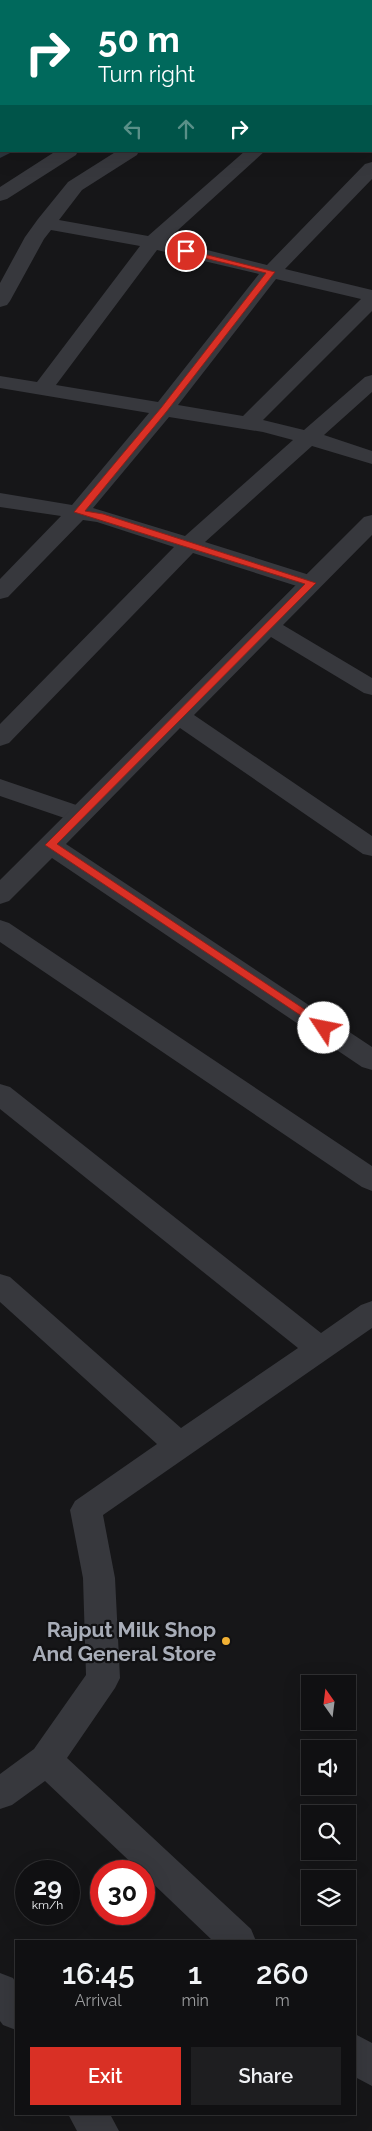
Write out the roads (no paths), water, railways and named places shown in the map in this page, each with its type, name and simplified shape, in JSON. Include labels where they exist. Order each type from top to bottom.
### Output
[{"type":"street","points":[[0,195],[67,152]]},
{"type":"street","points":[[0,301],[35,237],[75,186],[128,152]]},
{"type":"street","points":[[42,389],[152,243],[255,152]]},
{"type":"street","points":[[0,592],[78,512],[164,410],[271,272],[372,168]]},
{"type":"street","points":[[45,223],[152,243],[372,298]]},
{"type":"street","points":[[247,424],[372,298]]},
{"type":"street","points":[[0,738],[189,544],[372,381]]},
{"type":"street","points":[[0,382],[247,424],[308,437],[372,458]]},
{"type":"street","points":[[0,500],[100,516],[311,583]]},
{"type":"street","points":[[0,895],[372,522]]},
{"type":"street","points":[[269,626],[372,688]]},
{"type":"street","points":[[179,716],[372,848]]},
{"type":"street","points":[[0,786],[79,816]]},
{"type":"street","points":[[50,845],[372,1060]]},
{"type":"street","points":[[0,929],[372,1180]]},
{"type":"street","points":[[0,1094],[320,1349]]},
{"type":"street","points":[[0,1285],[180,1446]]},
{"type":"street","points":[[0,1794],[46,1760],[103,1678],[99,1578],[86,1510],[372,1313]]},
{"type":"street","points":[[46,1760],[237,1940]]},
{"type":"street","points":[[0,1990],[15,2012]]},
{"type":"street","points":[[356,2053],[372,2068]]},
{"type":"street","points":[[89,2115],[100,2131]]},
{"type":"waterway","points":[[0,155],[7,152]]},
{"type":"place","name":"Rajput Milk Shop And General Store","points":[[226,1641]]}]
